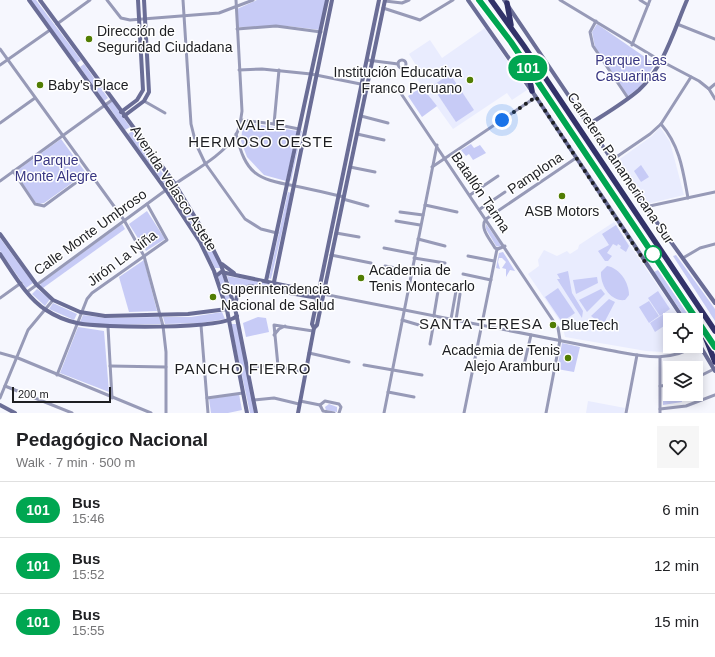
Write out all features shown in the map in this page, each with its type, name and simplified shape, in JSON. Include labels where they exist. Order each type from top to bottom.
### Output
[{"type":"highway","name":"Carretera Panamericana Sur","points":[[479,0],[511,42],[692,313]]},
{"type":"highway","name":"Carretera Panamericana Sur","points":[[490,0],[511,27],[715,331]]},
{"type":"highway","points":[[507,1],[511,27]]},
{"type":"highway","points":[[511,42],[529,78],[532,91]]},
{"type":"highway","points":[[703,329],[715,362]]},
{"type":"highway","name":"Carretera Panamericana Sur","points":[[703,329],[715,347]]},
{"type":"street","name":"Avenida Velasco Astete","points":[[29,0],[126,133],[200,242],[216,276],[229,320],[247,413]]},
{"type":"street","name":"Avenida Velasco Astete","points":[[40,0],[175,184],[207,237],[224,273],[235,308],[256,413]]},
{"type":"street","points":[[57,24],[90,0]]},
{"type":"street","points":[[107,0],[121,18],[130,20],[184,17],[218,13],[236,8],[253,0]]},
{"type":"street","points":[[121,112],[137,100],[143,93],[144,83],[138,0]]},
{"type":"street","points":[[124,116],[144,101],[150,86],[144,0]]},
{"type":"street","points":[[183,0],[191,124],[196,144],[205,163],[245,219],[261,229],[277,233]]},
{"type":"street","name":"Calle Monte Umbroso","points":[[27,292],[124,220],[166,190],[169,190],[175,184],[205,163],[236,134],[241,120],[236,0]]},
{"type":"street","points":[[274,282],[294,186],[327,0]]},
{"type":"street","points":[[266,281],[299,129],[332,0]]},
{"type":"street","points":[[298,413],[314,329],[317,325],[338,196],[379,0]]},
{"type":"street","points":[[314,329],[312,324],[317,298],[321,293],[331,255],[385,1],[402,3],[409,0]]},
{"type":"street","points":[[383,8],[420,20],[453,0]]},
{"type":"street","points":[[468,0],[532,91],[679,313]]},
{"type":"street","points":[[560,0],[596,21],[632,45],[691,77],[709,89],[715,99]]},
{"type":"street","points":[[640,0],[648,5]]},
{"type":"street","points":[[632,45],[650,0]]},
{"type":"street","points":[[588,125],[640,89],[661,61],[687,0]]},
{"type":"street","points":[[507,1],[612,160],[715,303]]},
{"type":"street","points":[[596,21],[590,32],[592,46],[628,98]]},
{"type":"street","points":[[677,24],[715,39]]},
{"type":"street","points":[[237,29],[276,26],[321,32]]},
{"type":"street","points":[[0,65],[50,30]]},
{"type":"street","points":[[0,49],[61,136],[124,220],[144,256],[164,326],[166,413]]},
{"type":"street","points":[[367,60],[398,64]]},
{"type":"street","points":[[77,66],[84,61]]},
{"type":"street","name":"Batallón Tarma","points":[[239,70],[279,70],[314,74],[400,92],[505,246],[558,328],[560,340]]},
{"type":"street","points":[[274,124],[279,70]]},
{"type":"street","points":[[612,160],[650,134],[661,124],[691,77]]},
{"type":"street","points":[[709,89],[715,84]]},
{"type":"street","points":[[432,167],[536,97]]},
{"type":"street","points":[[0,123],[35,98]]},
{"type":"street","points":[[0,181],[112,100]]},
{"type":"street","points":[[144,101],[165,113]]},
{"type":"street","points":[[361,116],[388,122]]},
{"type":"street","points":[[241,120],[299,129]]},
{"type":"street","points":[[661,124],[675,143],[680,158],[688,198]]},
{"type":"street","points":[[126,133],[133,128]]},
{"type":"street","points":[[236,134],[243,157],[250,168],[258,176],[272,183],[294,186],[338,196],[368,206]]},
{"type":"street","points":[[357,134],[384,140]]},
{"type":"street","points":[[232,139],[238,140]]},
{"type":"street","points":[[350,141],[355,142]]},
{"type":"street","points":[[384,413],[437,145]]},
{"type":"street","name":"Pamplona","points":[[486,219],[576,158]]},
{"type":"street","points":[[350,167],[375,172]]},
{"type":"street","points":[[13,171],[35,204],[39,206],[44,206],[89,173]]},
{"type":"street","points":[[470,194],[498,176]]},
{"type":"street","points":[[480,209],[504,192]]},
{"type":"street","points":[[645,207],[715,192]]},
{"type":"street","name":"Jirón La Niña","points":[[57,375],[80,312],[92,293],[167,240],[147,204]]},
{"type":"street","points":[[425,205],[457,212]]},
{"type":"street","points":[[400,212],[423,215]]},
{"type":"street","points":[[464,413],[497,249],[484,229],[483,224],[486,219]]},
{"type":"street","points":[[396,221],[420,225]]},
{"type":"street","points":[[336,233],[359,237]]},
{"type":"street","points":[[0,234],[36,284],[53,300],[80,312],[105,316],[194,314],[226,310],[235,308],[238,292],[250,286],[317,298]]},
{"type":"street","points":[[418,239],[445,246]]},
{"type":"street","points":[[683,258],[700,248],[715,244]]},
{"type":"street","points":[[497,249],[505,246]]},
{"type":"street","points":[[384,248],[445,263]]},
{"type":"street","points":[[0,254],[27,292],[45,310],[76,323],[108,327],[201,325],[229,320],[237,316]]},
{"type":"street","points":[[331,255],[371,263]]},
{"type":"street","points":[[468,256],[494,261]]},
{"type":"street","points":[[218,259],[228,270],[248,277]]},
{"type":"street","points":[[385,266],[412,271]]},
{"type":"street","points":[[216,276],[220,272],[248,277],[404,310],[637,355],[660,358],[684,353]]},
{"type":"street","points":[[462,274],[491,280]]},
{"type":"street","points":[[0,298],[21,283]]},
{"type":"street","points":[[430,344],[439,285]]},
{"type":"street","points":[[451,319],[456,291]]},
{"type":"street","points":[[456,320],[460,294]]},
{"type":"street","points":[[0,398],[18,358],[28,330],[53,300]]},
{"type":"street","points":[[402,320],[419,324]]},
{"type":"street","points":[[201,325],[208,413]]},
{"type":"street","points":[[278,366],[274,325],[314,329]]},
{"type":"street","points":[[274,335],[279,330],[287,326]]},
{"type":"street","points":[[108,327],[112,398]]},
{"type":"street","points":[[523,369],[531,335]]},
{"type":"street","points":[[546,413],[560,340]]},
{"type":"street","points":[[703,351],[714,370],[703,375]]},
{"type":"street","points":[[0,353],[18,358],[151,413]]},
{"type":"street","points":[[309,353],[349,362]]},
{"type":"street","points":[[626,413],[637,355]]},
{"type":"street","points":[[660,358],[660,411],[686,406],[715,396]]},
{"type":"street","points":[[364,365],[422,375]]},
{"type":"street","points":[[110,366],[166,367]]},
{"type":"street","points":[[247,368],[278,366],[306,372]]},
{"type":"street","points":[[5,386],[72,413]]},
{"type":"street","points":[[388,392],[414,397]]},
{"type":"street","points":[[207,398],[243,393]]},
{"type":"street","points":[[253,400],[274,398],[320,405],[325,401],[338,404],[341,407],[339,413]]},
{"type":"street","points":[[0,405],[15,413]]},
{"type":"street","points":[[320,405],[323,411],[334,413]]},
{"type":"shaded area","name":"Institución Educativa Franco Peruano","points":[[485,28],[527,90],[512,100],[507,93],[453,129],[415,76],[417,67],[409,54],[430,40],[442,58]]},
{"type":"shaded area","points":[[660,127],[670,142],[684,195],[647,204],[617,161],[652,136]]},
{"type":"shaded area","points":[[614,222],[676,313],[663,313],[663,352],[646,351],[565,337],[562,324],[528,274],[539,266],[538,260],[544,250],[557,256],[567,251],[570,254],[578,249],[579,245]]},
{"type":"shaded area","points":[[588,401],[625,408],[624,413],[586,413]]},
{"type":"green space","points":[[30,0],[36,0],[81,60],[77,63]]},
{"type":"green space","points":[[257,0],[326,0],[320,30],[287,26],[238,27],[237,9]]},
{"type":"green space","name":"Parque Las Casuarinas","points":[[597,24],[655,64],[640,87],[628,96],[595,47],[592,32]]},
{"type":"green space","points":[[84,64],[108,98],[104,101],[80,67]]},
{"type":"green space","points":[[450,74],[474,110],[456,122],[432,86]]},
{"type":"green space","points":[[422,87],[437,106],[422,117],[408,96]]},
{"type":"green space","points":[[112,101],[130,127],[125,130],[107,104]]},
{"type":"green space","points":[[243,122],[297,131],[286,181],[264,175],[247,157],[241,141]]},
{"type":"green space","points":[[132,131],[169,182],[165,185],[128,134]]},
{"type":"green space","points":[[302,131],[291,181],[290,180]]},
{"type":"green space","name":"Parque Monte Alegre","points":[[61,139],[86,173],[44,203],[39,204],[35,202],[15,172]]},
{"type":"green space","points":[[471,144],[474,148],[480,145],[486,153],[473,160],[469,154],[466,156],[461,150]]},
{"type":"green space","points":[[641,165],[649,177],[641,182],[634,171]]},
{"type":"green space","points":[[176,191],[206,237],[221,268],[215,268],[200,239],[172,194]]},
{"type":"green space","points":[[288,192],[291,193],[271,279],[269,278]]},
{"type":"green space","points":[[147,211],[165,239],[146,251],[129,224]]},
{"type":"green space","points":[[122,224],[125,229],[43,288],[40,286],[41,283]]},
{"type":"green space","points":[[486,224],[501,245],[500,247],[496,246],[486,229]]},
{"type":"green space","points":[[616,225],[629,246],[626,252],[620,248],[621,246],[618,244],[617,246],[613,244],[607,253],[612,256],[608,261],[605,261],[598,251],[609,245],[602,234]]},
{"type":"green space","points":[[0,238],[33,283],[26,288],[0,251]]},
{"type":"green space","points":[[503,252],[515,271],[510,270],[506,277],[506,269],[502,268],[506,262],[502,258],[499,258],[498,262],[500,269],[496,268],[499,253]]},
{"type":"green space","points":[[676,255],[715,309],[715,321],[673,256]]},
{"type":"green space","points":[[144,260],[157,311],[129,312],[119,277]]},
{"type":"green space","points":[[607,266],[612,267],[623,277],[629,290],[629,295],[625,300],[615,298],[604,287],[601,272]]},
{"type":"green space","points":[[658,270],[687,313],[682,313],[654,272]]},
{"type":"green space","points":[[568,271],[572,293],[583,311],[582,318],[557,279],[560,279],[557,274]]},
{"type":"green space","points":[[221,274],[223,276],[232,306],[227,306],[218,276]]},
{"type":"green space","points":[[227,276],[314,292],[315,294],[313,296],[246,285],[233,295]]},
{"type":"green space","points":[[597,277],[598,283],[576,294],[573,280]]},
{"type":"green space","points":[[558,288],[575,313],[562,322],[545,297]]},
{"type":"green space","points":[[37,289],[50,299],[45,306],[32,294]]},
{"type":"green space","points":[[601,289],[605,294],[587,312],[579,300]]},
{"type":"green space","points":[[658,291],[670,309],[660,316],[648,298]]},
{"type":"green space","points":[[609,299],[615,302],[603,325],[591,316]]},
{"type":"green space","points":[[649,301],[659,316],[649,323],[639,307]]},
{"type":"green space","points":[[53,303],[77,314],[74,320],[49,309]]},
{"type":"green space","points":[[222,312],[225,319],[201,323],[165,324],[163,317],[191,317]]},
{"type":"green space","points":[[663,314],[663,327],[655,332],[650,323]]},
{"type":"green space","points":[[83,315],[105,318],[159,317],[161,324],[108,325],[80,322]]},
{"type":"green space","points":[[258,317],[266,318],[269,332],[246,337],[243,323]]},
{"type":"green space","points":[[231,324],[237,324],[255,413],[250,413]]},
{"type":"green space","points":[[78,327],[104,331],[109,392],[60,373]]},
{"type":"green space","name":"Academia de Tenis Alejo Aramburu","points":[[562,343],[580,347],[574,372],[557,369]]},
{"type":"green space","points":[[239,394],[242,410],[228,413],[211,413],[209,399]]},
{"type":"green space","points":[[663,401],[682,402],[663,405]]},
{"type":"green space","points":[[329,404],[337,407],[337,412],[326,410],[325,407]]},
{"type":"bus line","name":"101","points":[[479,0],[511,42],[715,347]]},
{"type":"place","name":"Dirección de Seguridad Ciudadana","points":[[89,39]]},
{"type":"place","name":"Institución Educativa Franco Peruano","points":[[470,80]]},
{"type":"place","name":"Baby's Place","points":[[40,85]]},
{"type":"place","name":"ASB Motors","points":[[562,196]]},
{"type":"place","name":"Academia de Tenis Montecarlo","points":[[361,278]]},
{"type":"place","name":"Superintendencia Nacional de Salud","points":[[213,297]]},
{"type":"place","name":"BlueTech","points":[[553,325]]},
{"type":"place","name":"Academia de Tenis Alejo Aramburu","points":[[568,358]]},
{"type":"district","name":"VALLE HERMOSO OESTE","points":[[261,134]]},
{"type":"district","name":"SANTA TERESA","points":[[481,324]]},
{"type":"district","name":"PANCHO FIERRO","points":[[243,369]]},
{"type":"route","points":[[502,120],[536,97],[645,262],[653,254]]}]
